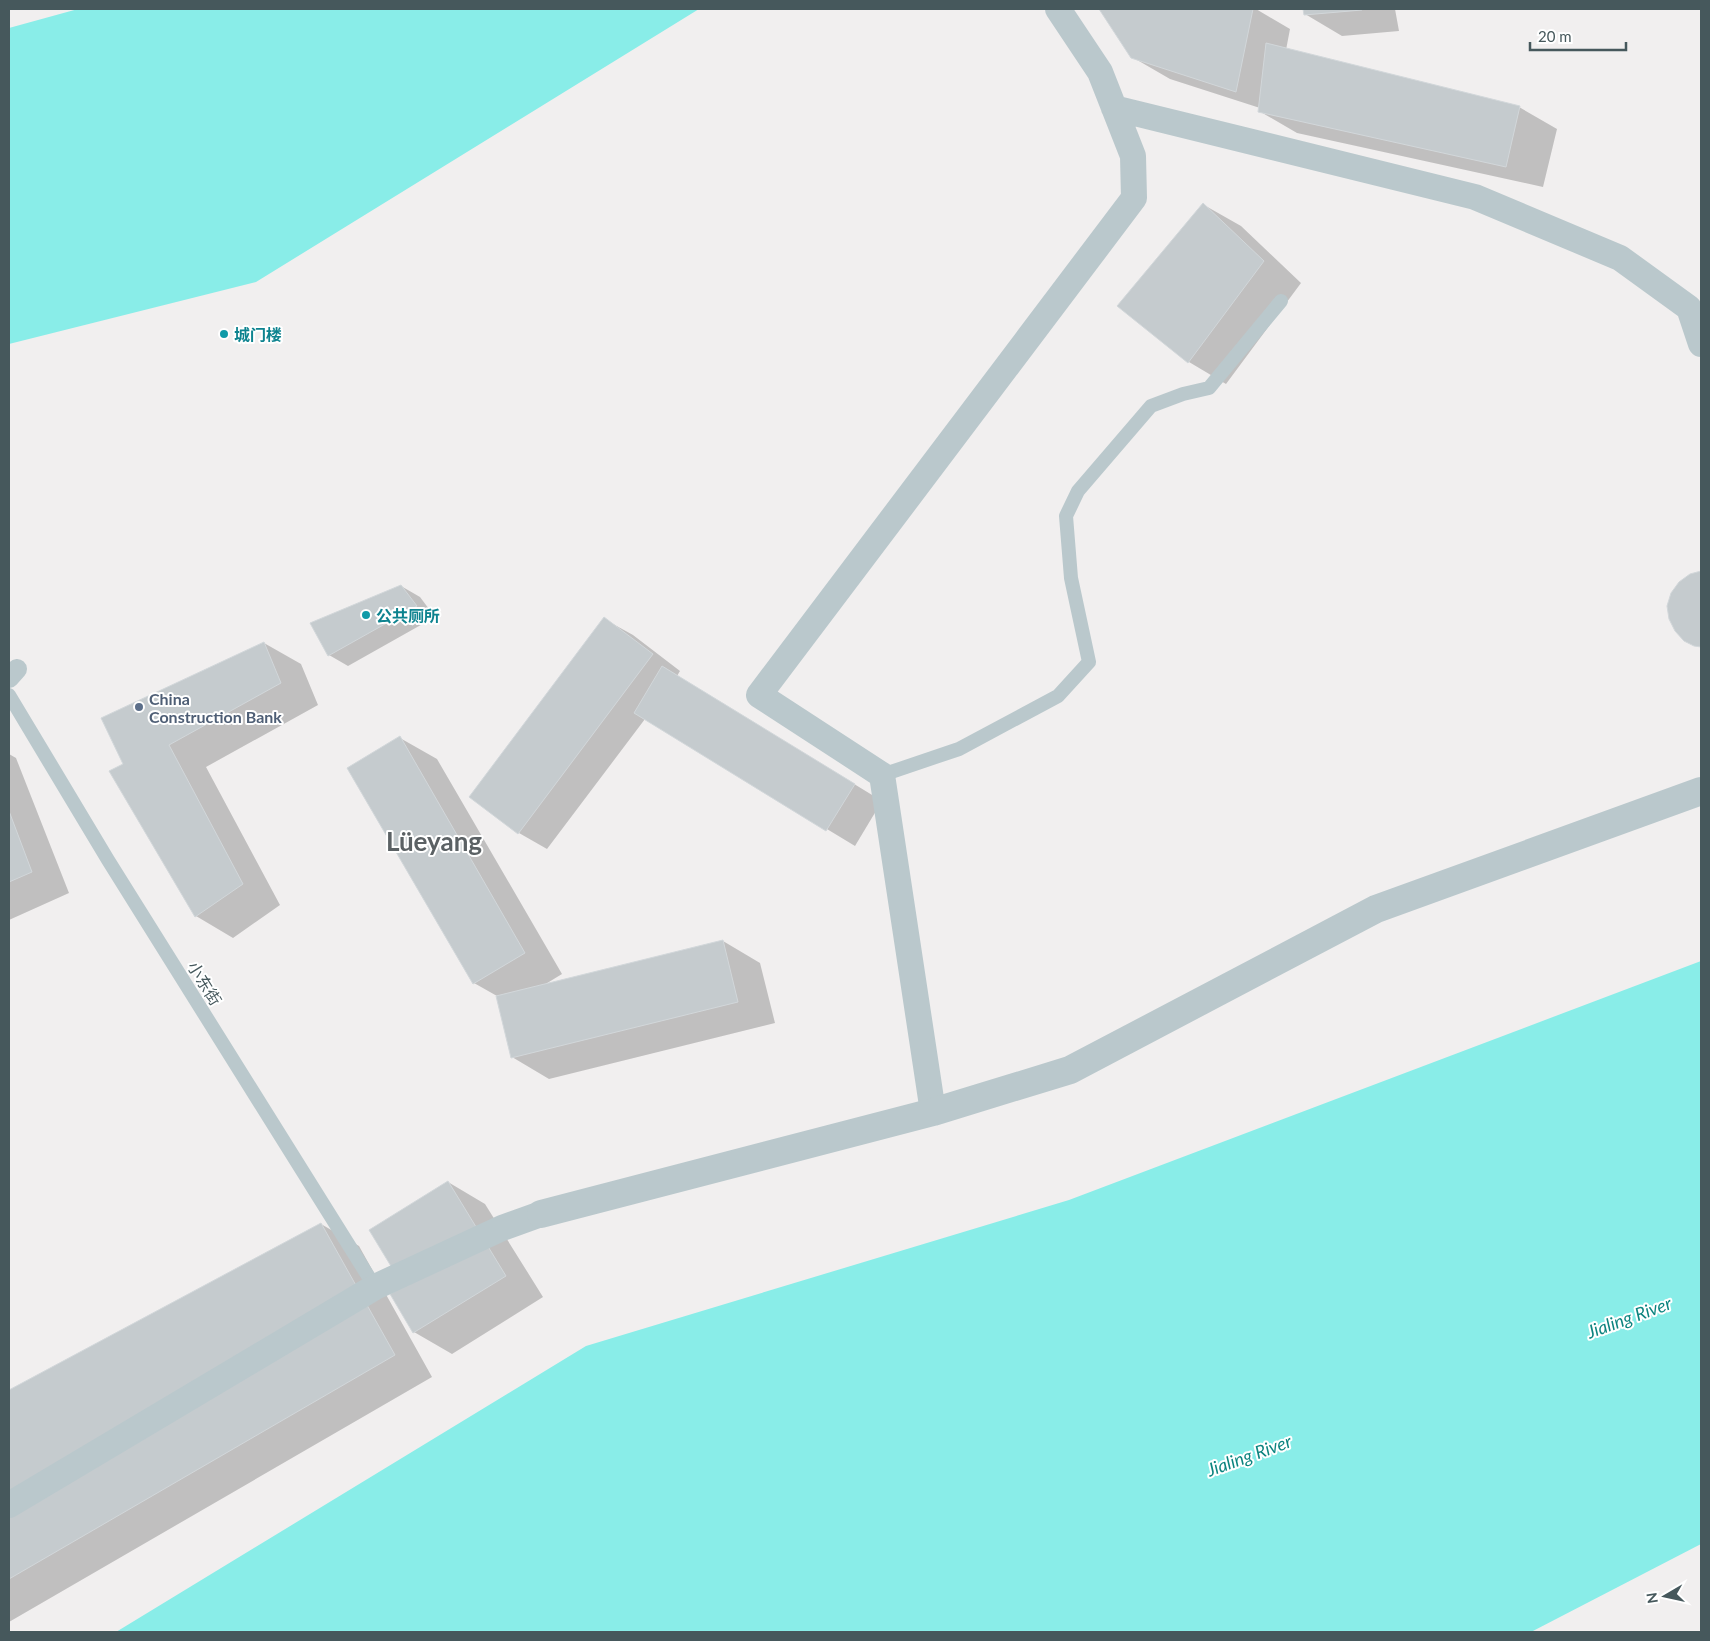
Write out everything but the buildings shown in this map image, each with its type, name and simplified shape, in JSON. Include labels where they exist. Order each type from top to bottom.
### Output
[{"type":"street","points":[[933,1112],[882,775],[759,695],[1134,198],[1133,156],[1100,72],[1058,9]]},
{"type":"street","points":[[1114,108],[1475,197],[1620,258],[1689,308],[1701,344]]},
{"type":"street","points":[[9,1505],[375,1287],[502,1228],[540,1214],[933,1112],[1070,1070],[1376,909],[1701,791]]},
{"type":"lane","points":[[882,775],[959,748],[1058,696],[1089,662],[1071,578],[1066,516],[1078,491],[1151,406],[1183,394],[1209,388],[1281,301]]},
{"type":"lane","name":"小东街","points":[[9,694],[108,860],[375,1287]]},
{"type":"water","points":[[78,9],[699,9],[256,282],[9,344],[9,28]]},
{"type":"water","name":"Jialing River","points":[[1701,961],[1701,1544],[1531,1632],[116,1632],[586,1346],[1069,1200]]},
{"type":"place","name":"城门楼","points":[[224,334]]},
{"type":"place","name":"公共厕所","points":[[366,615]]},
{"type":"place","name":"China Construction Bank","points":[[139,707]]},
{"type":"district","name":"Lüeyang","points":[[434,841]]}]
